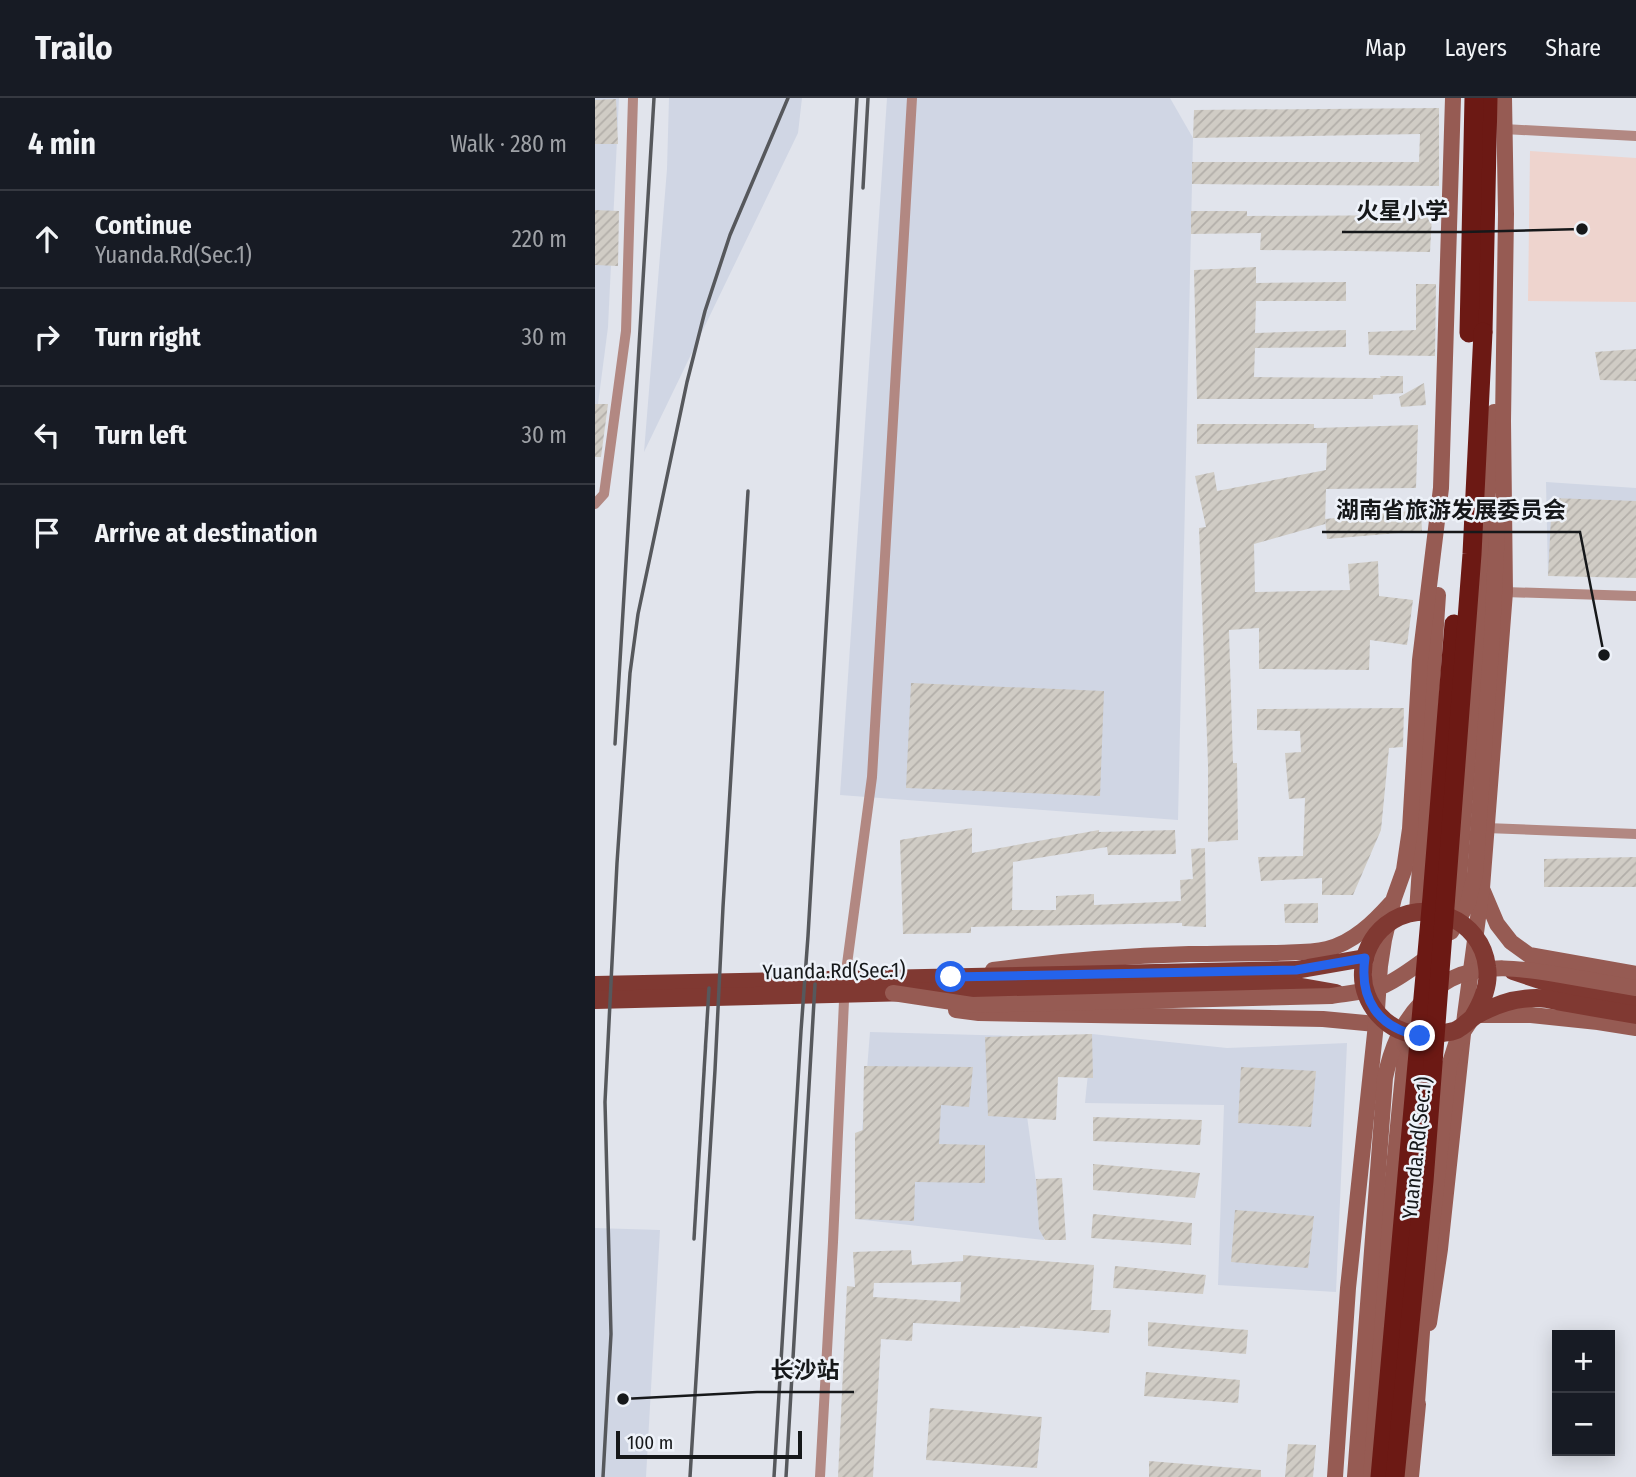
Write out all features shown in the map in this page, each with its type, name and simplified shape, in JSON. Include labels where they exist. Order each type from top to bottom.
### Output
[{"type":"highway","points":[[1380,1477],[1432,897],[1459,554],[1469,333],[1474,98]]},
{"type":"highway","points":[[1395,1477],[1424,1181],[1472,554],[1483,332],[1488,98]]},
{"type":"main road","points":[[1335,1477],[1348,1288],[1380,966],[1394,898],[1404,870],[1410,829],[1420,660],[1441,488],[1453,98]]},
{"type":"main road","points":[[1469,1016],[1482,888],[1505,592],[1504,98]]},
{"type":"main road","points":[[1456,919],[1493,417],[1503,378]]},
{"type":"main road","points":[[893,993],[972,1004],[1331,996],[1385,985],[1437,950],[1453,930],[1468,903],[1475,874],[1492,637],[1503,421]]},
{"type":"main road","points":[[1417,912],[1439,585],[1432,570]]},
{"type":"main road","points":[[1482,888],[1497,924],[1511,942],[1529,955],[1636,974]]},
{"type":"main road","points":[[951,977],[1041,963],[1144,955],[1295,952],[1329,948],[1347,941],[1367,927],[1394,898]]},
{"type":"main road","points":[[1417,912],[1437,912],[1456,919],[1474,934],[1485,955],[1487,981],[1481,1004],[1457,1030],[1420,1036],[1395,1028],[1375,1010],[1364,985],[1365,958],[1375,936],[1394,920],[1417,912]]},
{"type":"main road","points":[[1485,955],[1526,977],[1636,999]]},
{"type":"main road","name":"Yuanda.Rd(Sec.1)","points":[[595,1000],[847,989],[951,977],[1296,970],[1365,958]]},
{"type":"main road","points":[[1355,1477],[1385,1078],[1390,1054],[1400,1031],[1407,1019],[1436,989],[1451,979],[1486,969],[1531,970],[1636,988]]},
{"type":"main road","name":"Yuanda.Rd(Sec.1)","points":[[595,985],[847,989],[893,993],[1302,987],[1368,999]]},
{"type":"main road","points":[[847,989],[979,1013],[1323,1019],[1376,1024]]},
{"type":"main road","points":[[1469,1016],[1507,1000],[1537,997],[1636,1015]]},
{"type":"main road","points":[[1469,1016],[1531,1015],[1636,1028]]},
{"type":"main road","name":"Yuanda.Rd(Sec.1)","points":[[1411,1477],[1425,1290],[1449,1066],[1469,1016]]},
{"type":"main road","points":[[1364,1477],[1408,1033]]},
{"type":"street","points":[[595,504],[604,495],[626,331],[633,98]]},
{"type":"street","points":[[820,1477],[847,989],[872,777],[912,98]]},
{"type":"street","points":[[1504,129],[1636,136]]},
{"type":"street","points":[[1505,592],[1636,596]]},
{"type":"street","points":[[1486,828],[1636,834]]},
{"type":"shaded area","points":[[595,98],[619,98],[608,327],[595,427]]},
{"type":"shaded area","points":[[669,98],[802,98],[798,133],[644,452],[667,169]]},
{"type":"shaded area","points":[[887,98],[1170,98],[1193,138],[1178,820],[840,795]]},
{"type":"shaded area","points":[[1530,151],[1636,158],[1636,302],[1528,301]]},
{"type":"shaded area","points":[[1546,482],[1636,488],[1636,576],[1548,576]]},
{"type":"shaded area","points":[[870,1032],[1016,1036],[1044,1240],[855,1219]]},
{"type":"shaded area","points":[[1092,1034],[1227,1048],[1347,1043],[1336,1292],[1218,1285],[1224,1105],[1085,1103]]},
{"type":"shaded area","points":[[595,1228],[660,1230],[646,1477],[595,1477]]},
{"type":"building","points":[[616,99],[618,144],[595,144],[595,100]]},
{"type":"building","points":[[1439,108],[1439,186],[1192,184],[1192,162],[1419,162],[1420,134],[1193,138],[1194,110]]},
{"type":"building","points":[[595,210],[619,211],[618,266],[595,265]]},
{"type":"building","points":[[1191,211],[1247,211],[1247,216],[1432,215],[1430,252],[1260,250],[1261,233],[1191,234]]},
{"type":"building","points":[[1256,267],[1256,283],[1346,282],[1346,301],[1256,301],[1255,333],[1346,330],[1346,347],[1255,348],[1254,377],[1403,376],[1403,393],[1373,395],[1373,399],[1197,399],[1194,270]]},
{"type":"building","points":[[1416,284],[1436,284],[1435,356],[1369,355],[1368,332],[1416,330]]},
{"type":"building","points":[[1636,349],[1636,381],[1600,380],[1595,352]]},
{"type":"building","points":[[1424,383],[1426,405],[1401,407],[1399,397]]},
{"type":"building","points":[[595,404],[608,404],[601,457],[595,457]]},
{"type":"building","points":[[1197,424],[1314,424],[1314,428],[1418,425],[1416,488],[1326,489],[1325,524],[1254,544],[1255,592],[1350,590],[1348,564],[1378,561],[1379,596],[1413,600],[1407,645],[1370,640],[1369,670],[1259,669],[1259,628],[1229,630],[1233,763],[1237,763],[1238,840],[1208,842],[1208,765],[1199,528],[1206,527],[1195,476],[1214,472],[1217,491],[1326,470],[1327,443],[1197,444]]},
{"type":"building","points":[[1552,498],[1636,501],[1636,578],[1548,576]]},
{"type":"building","points":[[1421,510],[1422,531],[1327,539],[1325,519]]},
{"type":"building","points":[[911,683],[1104,691],[1100,796],[906,788]]},
{"type":"building","points":[[1404,708],[1403,747],[1389,748],[1381,830],[1353,895],[1322,895],[1322,878],[1261,881],[1258,857],[1303,856],[1305,798],[1289,799],[1285,753],[1301,752],[1300,731],[1257,730],[1257,709]]},
{"type":"building","points":[[972,828],[972,853],[1099,830],[1175,830],[1176,854],[1108,855],[1107,847],[1013,862],[1012,910],[1056,910],[1056,896],[1094,894],[1094,905],[1181,901],[1180,880],[1193,879],[1191,849],[1205,848],[1206,927],[1182,926],[1182,923],[971,927],[971,933],[903,934],[900,840]]},
{"type":"building","points":[[1636,857],[1636,887],[1544,887],[1544,859]]},
{"type":"building","points":[[1318,903],[1318,923],[1285,923],[1284,904]]},
{"type":"building","points":[[1092,1034],[1093,1078],[1058,1077],[1056,1120],[988,1116],[985,1037]]},
{"type":"building","points":[[864,1066],[973,1067],[969,1107],[941,1105],[939,1144],[985,1145],[985,1183],[915,1182],[914,1221],[855,1219],[855,1133],[863,1130]]},
{"type":"building","points":[[1241,1067],[1316,1071],[1311,1127],[1238,1123]]},
{"type":"building","points":[[1093,1117],[1202,1120],[1200,1145],[1093,1141]]},
{"type":"building","points":[[1093,1164],[1200,1173],[1195,1198],[1093,1190]]},
{"type":"building","points":[[1062,1178],[1066,1240],[1045,1240],[1039,1229],[1036,1179]]},
{"type":"building","points":[[1235,1210],[1314,1216],[1308,1268],[1231,1262]]},
{"type":"building","points":[[1093,1214],[1192,1223],[1191,1245],[1091,1238]]},
{"type":"building","points":[[911,1250],[912,1265],[963,1261],[963,1255],[1094,1265],[1091,1310],[1111,1310],[1109,1333],[1020,1326],[913,1323],[912,1341],[881,1339],[873,1477],[838,1477],[847,1286],[855,1287],[853,1252]],"holes":[[[961,1282],[960,1302],[873,1297],[874,1283]]]},
{"type":"building","points":[[1115,1266],[1206,1275],[1203,1294],[1113,1288]]},
{"type":"building","points":[[1148,1322],[1248,1330],[1246,1354],[1148,1346]]},
{"type":"building","points":[[1146,1372],[1240,1380],[1238,1403],[1144,1396]]},
{"type":"building","points":[[930,1408],[1042,1417],[1037,1468],[926,1460]]},
{"type":"building","points":[[1288,1444],[1316,1445],[1313,1477],[1285,1477]]},
{"type":"building","points":[[1149,1461],[1261,1470],[1261,1477],[1149,1477]]},
{"type":"railway","points":[[615,744],[654,98]]},
{"type":"railway","points":[[603,1477],[611,1334],[605,1102],[630,673],[638,614],[687,382],[705,311],[730,235],[788,98]]},
{"type":"railway","points":[[774,1477],[857,98]]},
{"type":"railway","points":[[863,188],[868,98]]},
{"type":"railway","points":[[690,1477],[748,491]]},
{"type":"railway","points":[[786,1477],[815,984]]},
{"type":"railway","points":[[694,1239],[709,988]]},
{"type":"place","name":"火星小学","points":[[1582,229]]},
{"type":"place","name":"湖南省旅游发展委员会","points":[[1604,655]]},
{"type":"place","name":"长沙站","points":[[623,1399]]},
{"type":"route","points":[[951,977],[1296,970],[1365,958],[1364,985],[1375,1010],[1395,1028],[1420,1036]]}]
